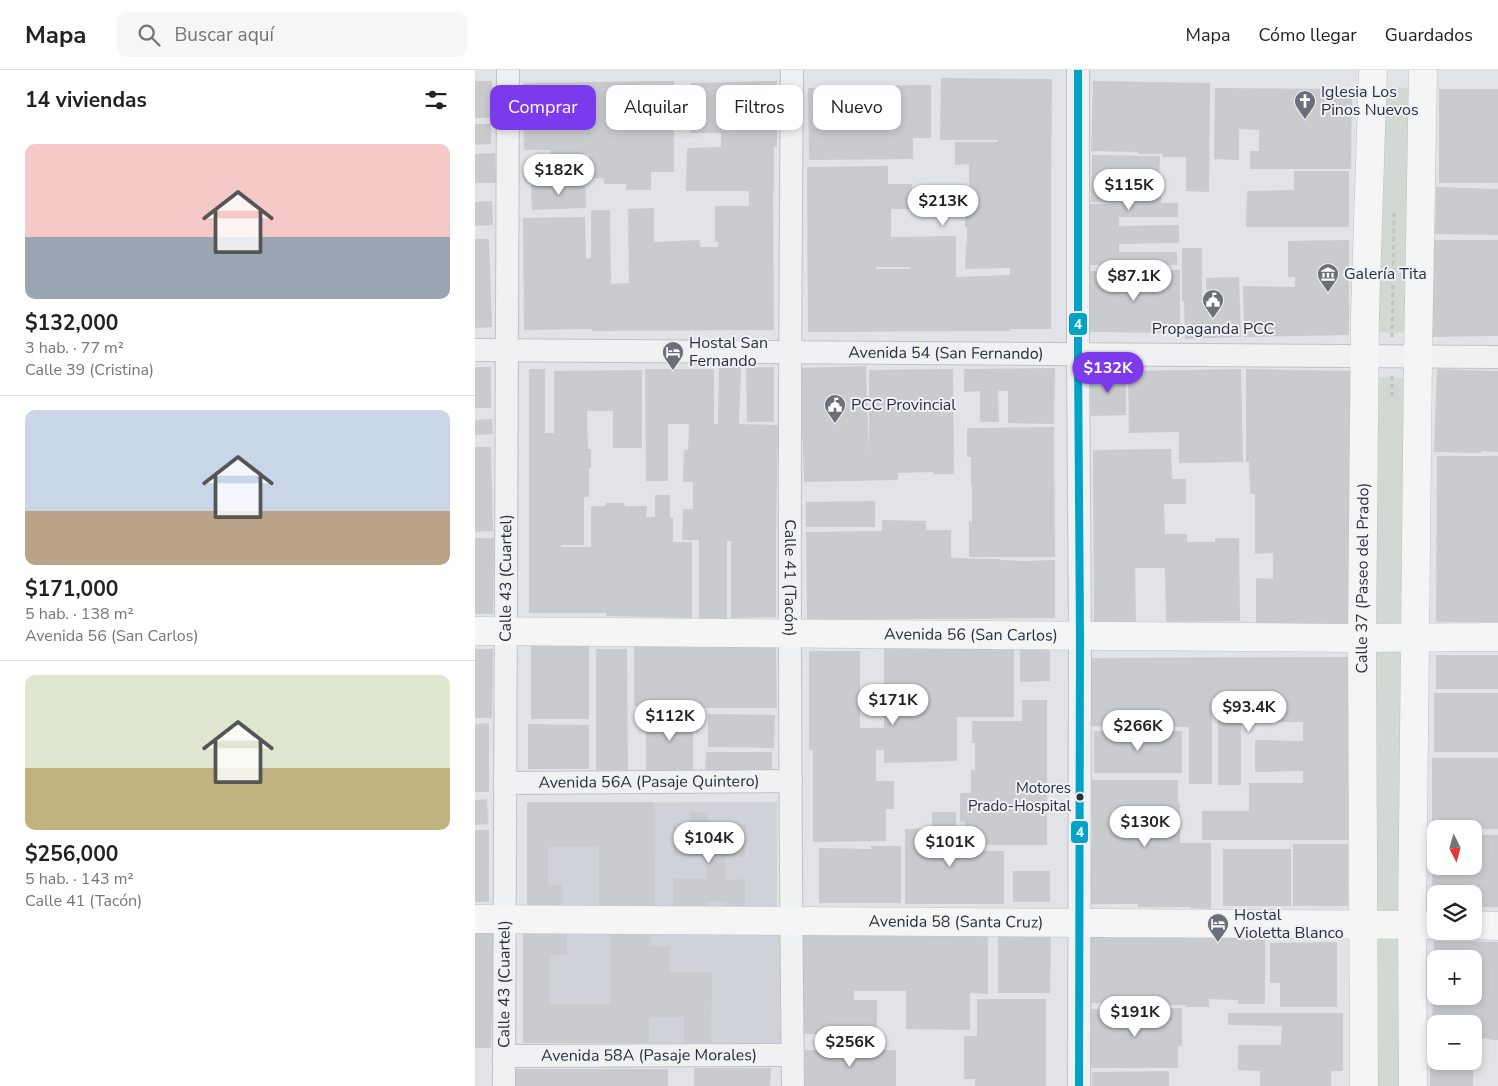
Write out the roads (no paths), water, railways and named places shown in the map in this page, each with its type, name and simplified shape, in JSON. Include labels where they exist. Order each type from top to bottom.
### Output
[{"type":"main road","name":"Calle 37 (Paseo del Prado)","points":[[1364,1086],[1362,638],[1364,356],[1373,70]]},
{"type":"main road","points":[[1413,1086],[1424,925],[1416,638],[1423,70]]},
{"type":"main road","name":"Avenida 56 (San Carlos)","points":[[475,632],[1362,638],[1498,637]]},
{"type":"main road","name":"Avenida 58 (Santa Cruz)","points":[[475,919],[1424,925]]},
{"type":"main road","points":[[1482,926],[1498,926]]},
{"type":"street","name":"Calle 43 (Cuartel)","points":[[504,1086],[508,70]]},
{"type":"street","name":"Calle 41 (Tacón)","points":[[792,70],[789,352],[793,1086]]},
{"type":"street","points":[[1078,70],[1079,1086]]},
{"type":"street","name":"Avenida 54 (San Fernando)","points":[[475,350],[1498,357]]},
{"type":"street","name":"Avenida 56A (Pasaje Quintero)","points":[[505,783],[791,781]]},
{"type":"street","name":"Avenida 58A (Pasaje Morales)","points":[[504,1056],[793,1055]]},
{"type":"place","name":"Iglesia Los Pinos Nuevos","points":[[1305,120]]},
{"type":"place","name":"Galería Tita","points":[[1328,293]]},
{"type":"place","name":"Propaganda PCC","points":[[1213,319]]},
{"type":"place","name":"Hostal San Fernando","points":[[673,371]]},
{"type":"place","name":"PCC Provincial","points":[[835,424]]},
{"type":"place","name":"Motores Prado-Hospital","points":[[1080,797]]},
{"type":"place","name":"Hostal Violetta Blanco","points":[[1218,943]]}]
